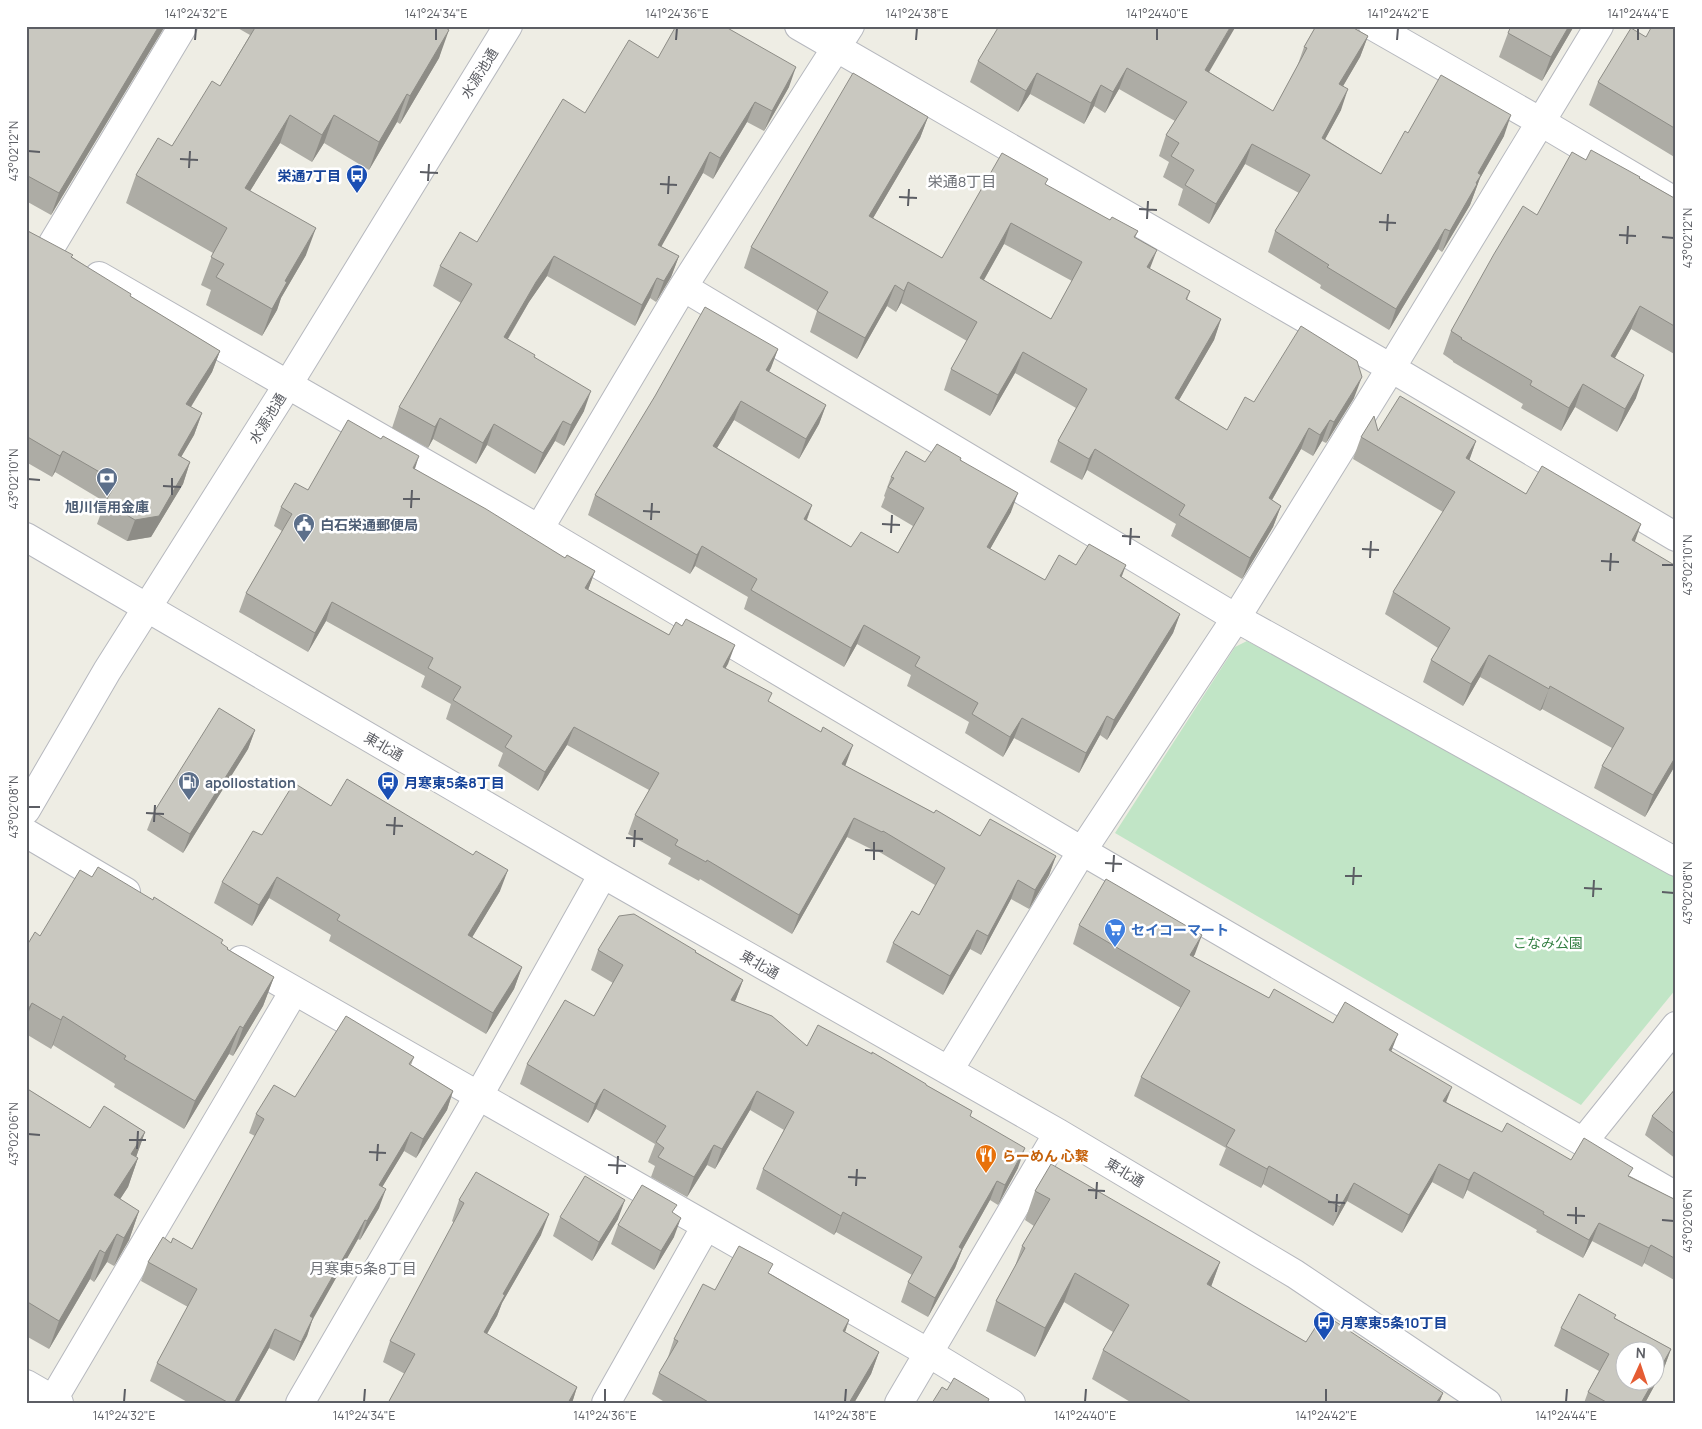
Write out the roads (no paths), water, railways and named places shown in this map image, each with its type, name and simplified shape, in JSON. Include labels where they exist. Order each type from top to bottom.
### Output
[{"type":"street","points":[[64,257],[183,26]]},
{"type":"street","name":"水源池通","points":[[26,810],[107,671],[287,386],[508,26]]},
{"type":"street","points":[[799,26],[844,37],[1391,368],[1676,537]]},
{"type":"street","points":[[1373,26],[1676,202]]},
{"type":"street","points":[[949,1070],[1082,851],[1236,618],[1599,26]]},
{"type":"street","points":[[539,529],[683,287],[844,37]]},
{"type":"street","points":[[26,234],[287,386],[539,529],[1082,851],[1676,1196]]},
{"type":"street","points":[[683,287],[1236,618],[1676,862]]},
{"type":"street","name":"東北通","points":[[26,537],[602,874],[1058,1133],[1295,1274],[1487,1403]]},
{"type":"street","points":[[26,833],[143,902]]},
{"type":"street","points":[[300,1403],[479,1095],[602,874]]},
{"type":"street","points":[[219,947],[928,1352],[1011,1403]]},
{"type":"street","points":[[26,1384],[54,1402],[294,991]]},
{"type":"street","points":[[1583,1142],[1676,1026]]},
{"type":"street","points":[[899,1403],[1058,1133]]},
{"type":"street","points":[[606,1403],[706,1226]]},
{"type":"place","name":"栄通7丁目","points":[[357,194]]},
{"type":"place","name":"旭川信用金庫","points":[[107,497]]},
{"type":"place","name":"白石栄通郵便局","points":[[304,543]]},
{"type":"place","name":"apollostation","points":[[189,801]]},
{"type":"place","name":"月寒東5条8丁目","points":[[388,801]]},
{"type":"place","name":"セイコーマート","points":[[1115,948]]},
{"type":"place","name":"らーめん 心繋","points":[[986,1174]]},
{"type":"place","name":"月寒東5条10丁目","points":[[1324,1341]]},
{"type":"district","name":"栄通8丁目","points":[[962,181]]},
{"type":"district","name":"月寒東5条8丁目","points":[[363,1268]]},
{"type":"park label","name":"こなみ公園","points":[[1548,942]]}]
